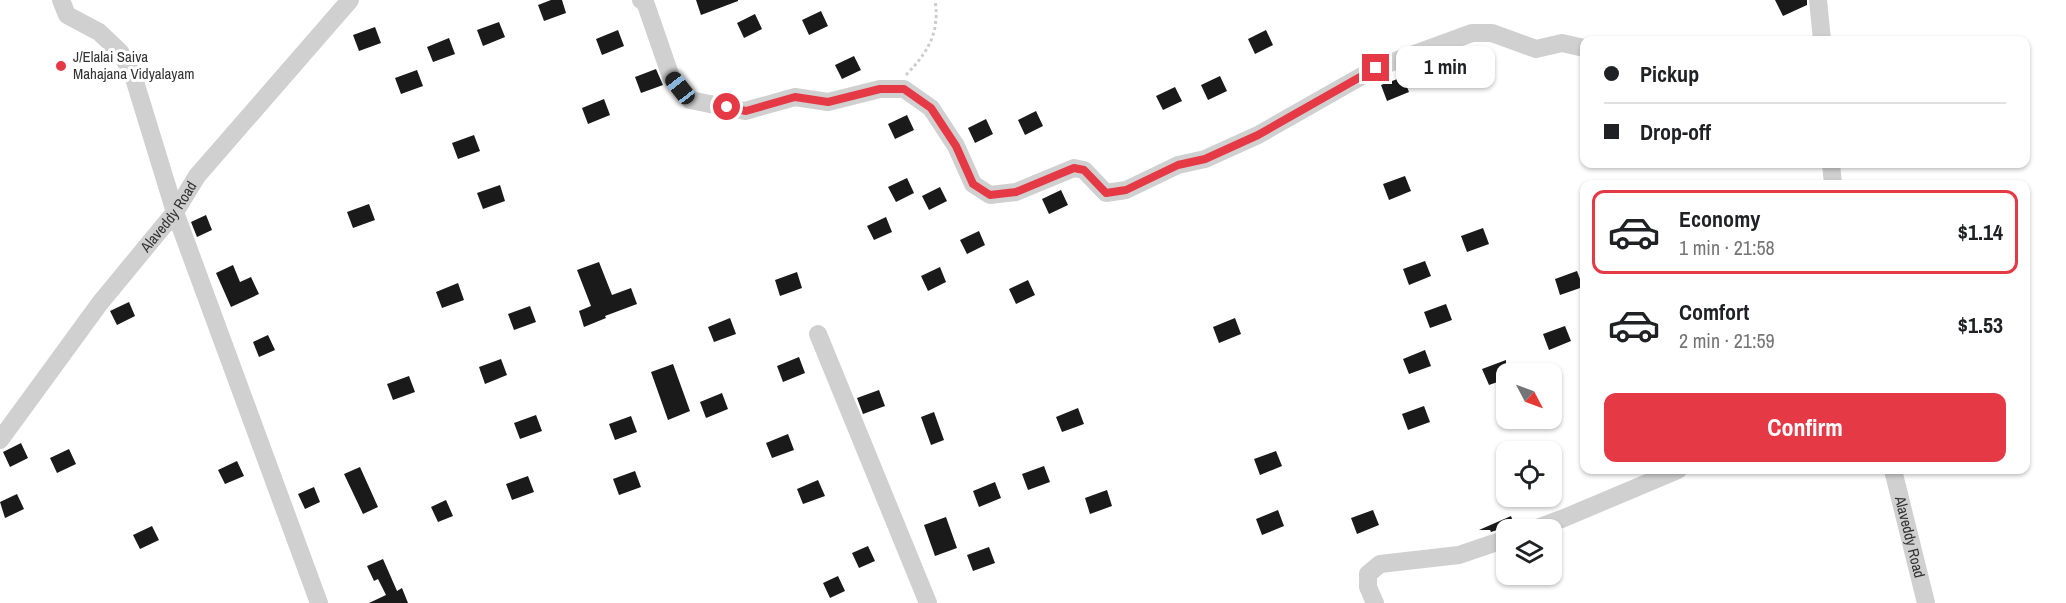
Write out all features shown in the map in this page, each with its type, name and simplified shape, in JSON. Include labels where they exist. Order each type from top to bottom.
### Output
[{"type":"street","points":[[61,0],[67,15],[99,32],[120,52],[132,75],[175,212],[319,603]]},
{"type":"street","name":"Alaveddy Road","points":[[0,440],[100,303],[175,212],[197,176],[350,0]]},
{"type":"street","points":[[641,0],[645,2],[671,77],[690,100],[746,111],[795,97],[828,102],[880,89],[904,89],[931,108],[956,146],[973,184],[990,195],[1016,192],[1074,168],[1084,170],[1106,193],[1126,190],[1178,165],[1205,159],[1258,135],[1376,68],[1473,33],[1492,33],[1536,49],[1562,44],[1580,47]]},
{"type":"street","points":[[1818,0],[1822,36]]},
{"type":"street","points":[[818,334],[928,603]]},
{"type":"street","points":[[1561,519],[1668,474]]},
{"type":"street","name":"Alaveddy Road","points":[[1894,474],[1926,603]]},
{"type":"street","points":[[1375,603],[1368,587],[1368,574],[1380,564],[1459,555],[1496,542]]},
{"type":"path","points":[[892,89],[918,62],[932,42],[935,0]]},
{"type":"building","points":[[551,0],[562,0],[566,13],[544,21],[538,5]]},
{"type":"building","points":[[696,0],[738,0],[738,1],[701,15]]},
{"type":"building","points":[[1775,0],[1807,0],[1807,5],[1783,16]]},
{"type":"building","points":[[821,11],[828,26],[809,35],[802,20]]},
{"type":"building","points":[[755,14],[762,29],[744,38],[737,23]]},
{"type":"building","points":[[499,22],[505,37],[483,46],[477,30]]},
{"type":"building","points":[[375,27],[381,43],[359,51],[353,35]]},
{"type":"building","points":[[618,30],[624,46],[602,55],[596,39]]},
{"type":"building","points":[[1266,30],[1273,45],[1255,54],[1248,39]]},
{"type":"building","points":[[449,38],[455,54],[433,62],[427,47]]},
{"type":"building","points":[[854,56],[861,70],[842,79],[835,65]]},
{"type":"building","points":[[656,69],[663,85],[641,93],[635,77]]},
{"type":"building","points":[[417,70],[423,86],[401,94],[395,78]]},
{"type":"building","points":[[1220,76],[1227,91],[1208,100],[1201,85]]},
{"type":"building","points":[[1403,77],[1409,92],[1387,101],[1381,85]]},
{"type":"building","points":[[1175,87],[1182,101],[1163,110],[1156,96]]},
{"type":"building","points":[[604,99],[610,115],[588,124],[582,108]]},
{"type":"building","points":[[1036,111],[1043,126],[1025,135],[1018,120]]},
{"type":"building","points":[[907,115],[914,130],[895,139],[888,124]]},
{"type":"building","points":[[986,119],[993,134],[975,143],[968,128]]},
{"type":"building","points":[[474,135],[480,151],[458,159],[452,143]]},
{"type":"building","points":[[1405,176],[1411,191],[1389,200],[1383,184]]},
{"type":"building","points":[[907,178],[914,193],[896,202],[888,187]]},
{"type":"building","points":[[500,185],[505,201],[483,209],[477,193]]},
{"type":"building","points":[[940,187],[947,201],[929,210],[922,196]]},
{"type":"building","points":[[1061,190],[1068,205],[1049,214],[1042,199]]},
{"type":"building","points":[[369,204],[375,220],[353,228],[347,212]]},
{"type":"building","points":[[206,215],[212,230],[197,237],[191,222]]},
{"type":"building","points":[[886,217],[892,232],[874,240],[867,226]]},
{"type":"building","points":[[1483,228],[1489,244],[1467,252],[1461,236]]},
{"type":"building","points":[[979,231],[985,245],[967,254],[960,240]]},
{"type":"building","points":[[1425,261],[1431,276],[1409,285],[1403,269]]},
{"type":"building","points":[[599,262],[612,295],[631,288],[637,304],[584,327],[579,311],[591,306],[577,270]]},
{"type":"building","points":[[233,265],[240,282],[251,277],[259,294],[231,307],[216,273]]},
{"type":"building","points":[[940,267],[946,282],[928,291],[921,276]]},
{"type":"building","points":[[1577,271],[1580,288],[1560,295],[1555,279]]},
{"type":"building","points":[[797,272],[802,288],[780,296],[775,280]]},
{"type":"building","points":[[1028,280],[1035,295],[1016,304],[1009,289]]},
{"type":"building","points":[[458,283],[464,300],[442,308],[436,292]]},
{"type":"building","points":[[129,302],[135,316],[117,325],[110,311]]},
{"type":"building","points":[[1446,304],[1452,320],[1430,328],[1424,312]]},
{"type":"building","points":[[530,306],[536,322],[514,330],[508,314]]},
{"type":"building","points":[[730,318],[736,334],[714,342],[708,327]]},
{"type":"building","points":[[1235,318],[1241,334],[1219,343],[1213,327]]},
{"type":"building","points":[[1565,326],[1571,341],[1549,350],[1543,334]]},
{"type":"building","points":[[268,335],[275,350],[259,357],[253,342]]},
{"type":"building","points":[[1425,350],[1431,366],[1409,374],[1403,359]]},
{"type":"building","points":[[799,357],[805,373],[783,382],[777,366]]},
{"type":"building","points":[[501,359],[507,375],[485,384],[479,367]]},
{"type":"building","points":[[673,364],[690,411],[668,420],[651,372]]},
{"type":"building","points":[[1496,364],[1496,383],[1489,385],[1482,369]]},
{"type":"building","points":[[409,376],[415,392],[393,400],[387,384]]},
{"type":"building","points":[[879,390],[885,406],[863,414],[857,398]]},
{"type":"building","points":[[722,393],[728,409],[706,418],[700,402]]},
{"type":"building","points":[[1424,406],[1430,422],[1408,430],[1402,414]]},
{"type":"building","points":[[1078,408],[1084,424],[1062,432],[1056,417]]},
{"type":"building","points":[[934,412],[944,440],[931,445],[921,417]]},
{"type":"building","points":[[536,415],[542,431],[520,439],[514,423]]},
{"type":"building","points":[[631,416],[637,432],[615,440],[609,424]]},
{"type":"building","points":[[788,434],[794,450],[772,458],[766,443]]},
{"type":"building","points":[[21,443],[28,458],[10,467],[3,452]]},
{"type":"building","points":[[69,449],[76,464],[57,473],[50,458]]},
{"type":"building","points":[[1276,451],[1282,466],[1260,475],[1254,459]]},
{"type":"building","points":[[237,461],[244,476],[225,484],[218,470]]},
{"type":"building","points":[[1044,466],[1050,482],[1028,490],[1022,474]]},
{"type":"building","points":[[360,467],[378,507],[363,514],[344,474]]},
{"type":"building","points":[[635,471],[641,487],[619,495],[613,479]]},
{"type":"building","points":[[528,476],[534,492],[512,500],[506,484]]},
{"type":"building","points":[[818,480],[825,496],[803,504],[797,489]]},
{"type":"building","points":[[995,482],[1001,498],[979,507],[973,491]]},
{"type":"building","points":[[314,487],[320,502],[305,509],[298,494]]},
{"type":"building","points":[[1107,490],[1112,506],[1090,514],[1085,498]]},
{"type":"building","points":[[17,494],[24,509],[5,518],[0,502]]},
{"type":"building","points":[[446,500],[453,516],[438,522],[431,507]]},
{"type":"building","points":[[1278,510],[1284,526],[1262,535],[1256,519]]},
{"type":"building","points":[[1373,510],[1379,525],[1357,534],[1351,518]]},
{"type":"building","points":[[946,517],[957,548],[935,556],[924,525]]},
{"type":"building","points":[[1496,523],[1496,530],[1479,530]]},
{"type":"building","points":[[152,526],[159,540],[140,549],[133,535]]},
{"type":"building","points":[[868,546],[875,561],[859,568],[852,553]]},
{"type":"building","points":[[989,547],[995,563],[973,571],[967,555]]},
{"type":"building","points":[[383,559],[397,591],[402,588],[408,603],[369,603],[386,595],[378,579],[374,581],[367,566]]},
{"type":"building","points":[[838,576],[845,591],[830,598],[823,583]]},
{"type":"place","name":"J/Elalai Saiva Mahajana Vidyalayam","points":[[61,66]]},
{"type":"route","points":[[727,107],[746,111],[795,97],[828,102],[880,89],[904,89],[931,108],[956,146],[973,184],[990,195],[1016,192],[1074,168],[1084,170],[1106,193],[1126,190],[1178,165],[1205,159],[1258,135],[1376,68]]}]
